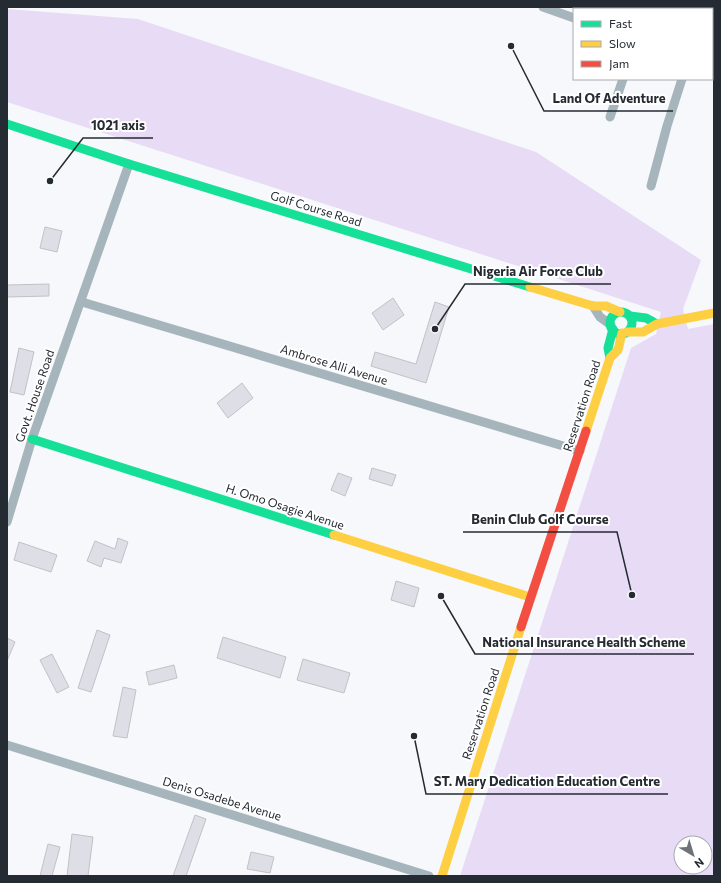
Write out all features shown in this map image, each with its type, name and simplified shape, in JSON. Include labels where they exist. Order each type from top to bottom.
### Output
[{"type":"street","points":[[543,7],[573,18]]},
{"type":"street","points":[[610,117],[623,80]]},
{"type":"street","points":[[651,186],[667,126],[682,80]]},
{"type":"street","name":"Golf Course Road","points":[[7,124],[129,164],[593,306],[606,306],[620,312]]},
{"type":"street","name":"Govt. House Road","points":[[7,522],[32,439],[82,302],[129,164]]},
{"type":"street","name":"Ambrose Alli Avenue","points":[[82,302],[580,451]]},
{"type":"street","points":[[593,306],[600,318],[617,333],[643,332],[657,324],[714,313]]},
{"type":"street","points":[[610,358],[608,348],[612,318],[617,313],[624,312],[630,316],[646,318],[657,324]]},
{"type":"street","points":[[624,333],[630,330],[632,323],[630,316]]},
{"type":"street","name":"Reservation Road","points":[[442,876],[530,597],[610,358],[618,350],[624,333]]},
{"type":"street","name":"H. Omo Osagie Avenue","points":[[32,439],[530,597]]},
{"type":"street","name":"Denis Osadebe Avenue","points":[[7,745],[429,876]]},
{"type":"shaded area","points":[[7,9],[138,19],[536,152],[701,260],[683,309],[688,329],[714,324],[714,876],[460,876],[631,348],[656,334],[661,312],[7,102]]},
{"type":"building","points":[[45,227],[62,231],[57,252],[40,248]]},
{"type":"building","points":[[49,284],[49,296],[7,297],[7,285]]},
{"type":"building","points":[[393,298],[404,315],[383,330],[372,313]]},
{"type":"building","points":[[435,302],[449,307],[426,383],[371,366],[375,352],[416,364]]},
{"type":"building","points":[[19,348],[34,352],[24,395],[10,392]]},
{"type":"building","points":[[242,383],[253,398],[228,418],[217,403]]},
{"type":"building","points":[[372,468],[396,475],[392,486],[369,479]]},
{"type":"building","points":[[338,473],[352,478],[345,496],[331,490]]},
{"type":"building","points":[[118,538],[128,542],[121,563],[104,558],[101,567],[87,561],[95,541],[115,549]]},
{"type":"building","points":[[19,542],[57,555],[51,572],[14,560]]},
{"type":"building","points":[[396,581],[419,588],[414,607],[391,600]]},
{"type":"building","points":[[97,630],[110,635],[91,692],[78,688]]},
{"type":"building","points":[[223,637],[286,657],[280,678],[217,658]]},
{"type":"building","points":[[7,638],[15,642],[7,661]]},
{"type":"building","points":[[52,654],[69,687],[57,693],[40,660]]},
{"type":"building","points":[[303,659],[350,673],[344,693],[297,680]]},
{"type":"building","points":[[174,665],[177,678],[149,685],[146,672]]},
{"type":"building","points":[[123,687],[136,690],[127,738],[113,736]]},
{"type":"building","points":[[195,815],[206,819],[186,876],[173,876]]},
{"type":"building","points":[[72,834],[93,837],[88,876],[67,876]]},
{"type":"building","points":[[48,844],[60,847],[52,876],[40,876]]},
{"type":"building","points":[[251,852],[274,857],[270,873],[247,869]]},
{"type":"traffic: fast","points":[[7,124],[129,164],[530,287]]},
{"type":"traffic: fast","points":[[621,312],[629,315],[632,323],[629,331],[621,334],[613,331],[610,323],[613,315],[621,312]]},
{"type":"traffic: fast","points":[[630,316],[646,318],[657,324]]},
{"type":"traffic: fast","points":[[610,358],[608,348],[613,329]]},
{"type":"traffic: fast","points":[[32,439],[334,535]]},
{"type":"traffic: slow","points":[[530,287],[593,306],[606,306],[620,312]]},
{"type":"traffic: slow","points":[[627,332],[643,332],[657,324],[714,313]]},
{"type":"traffic: slow","points":[[586,431],[610,358],[618,350],[622,333]]},
{"type":"traffic: slow","points":[[334,535],[530,597]]},
{"type":"traffic: slow","points":[[442,876],[521,627]]},
{"type":"traffic: jam","points":[[521,627],[586,431]]},
{"type":"place","name":"Land Of Adventure","points":[[511,46]]},
{"type":"place","name":"1021 axis","points":[[50,181]]},
{"type":"place","name":"Nigeria Air Force Club","points":[[435,329]]},
{"type":"place","name":"Benin Club Golf Course","points":[[632,595]]},
{"type":"place","name":"National Insurance Health Scheme","points":[[441,596]]},
{"type":"place","name":"ST. Mary Dedication Education Centre","points":[[414,736]]}]
